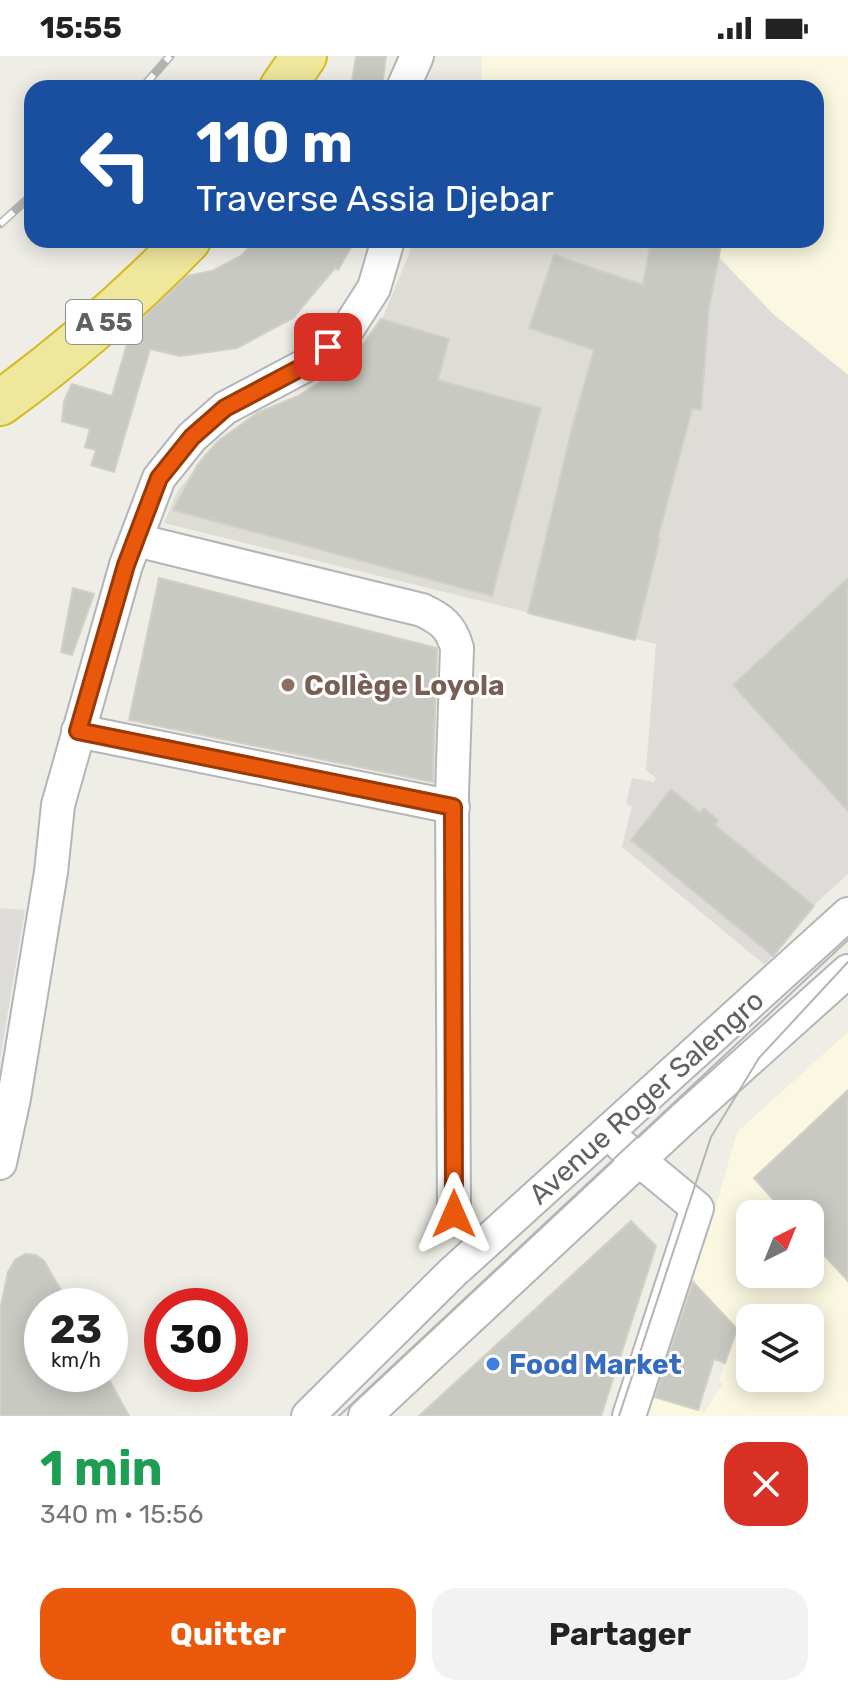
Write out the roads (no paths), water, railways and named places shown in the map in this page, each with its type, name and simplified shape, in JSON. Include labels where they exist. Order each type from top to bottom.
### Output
[{"type":"highway","points":[[288,80],[304,56]]},
{"type":"highway","points":[[318,80],[334,56]]},
{"type":"highway","name":"A 55","points":[[0,370],[98,294],[147,248]]},
{"type":"highway","name":"A 55","points":[[0,403],[50,367],[113,314],[180,248]]},
{"type":"street","points":[[402,56],[402,80]]},
{"type":"street","points":[[406,80],[417,56]]},
{"type":"street","points":[[0,1163],[14,1098],[51,872],[58,805],[136,540],[159,478],[192,437],[225,408],[308,364],[347,330],[374,288],[386,248]]},
{"type":"street","points":[[136,540],[422,610],[443,621],[454,634],[457,648],[453,807],[454,1214]]},
{"type":"street","points":[[78,731],[453,807]]},
{"type":"street","name":"Avenue Roger Salengro","points":[[308,1416],[453,1272],[848,914]]},
{"type":"street","name":"Avenue Roger Salengro","points":[[365,1416],[639,1160],[848,971]]},
{"type":"street","points":[[605,1133],[697,1208],[629,1416]]},
{"type":"tram line","points":[[339,1416],[848,940]]},
{"type":"tram line","points":[[619,1416],[711,1137],[759,1058],[848,962]]},
{"type":"railway","points":[[149,80],[170,56]]},
{"type":"railway","points":[[0,224],[24,202]]},
{"type":"place","name":"Collège Loyola","points":[[288,685]]},
{"type":"place","name":"Food Market","points":[[493,1364]]}]
